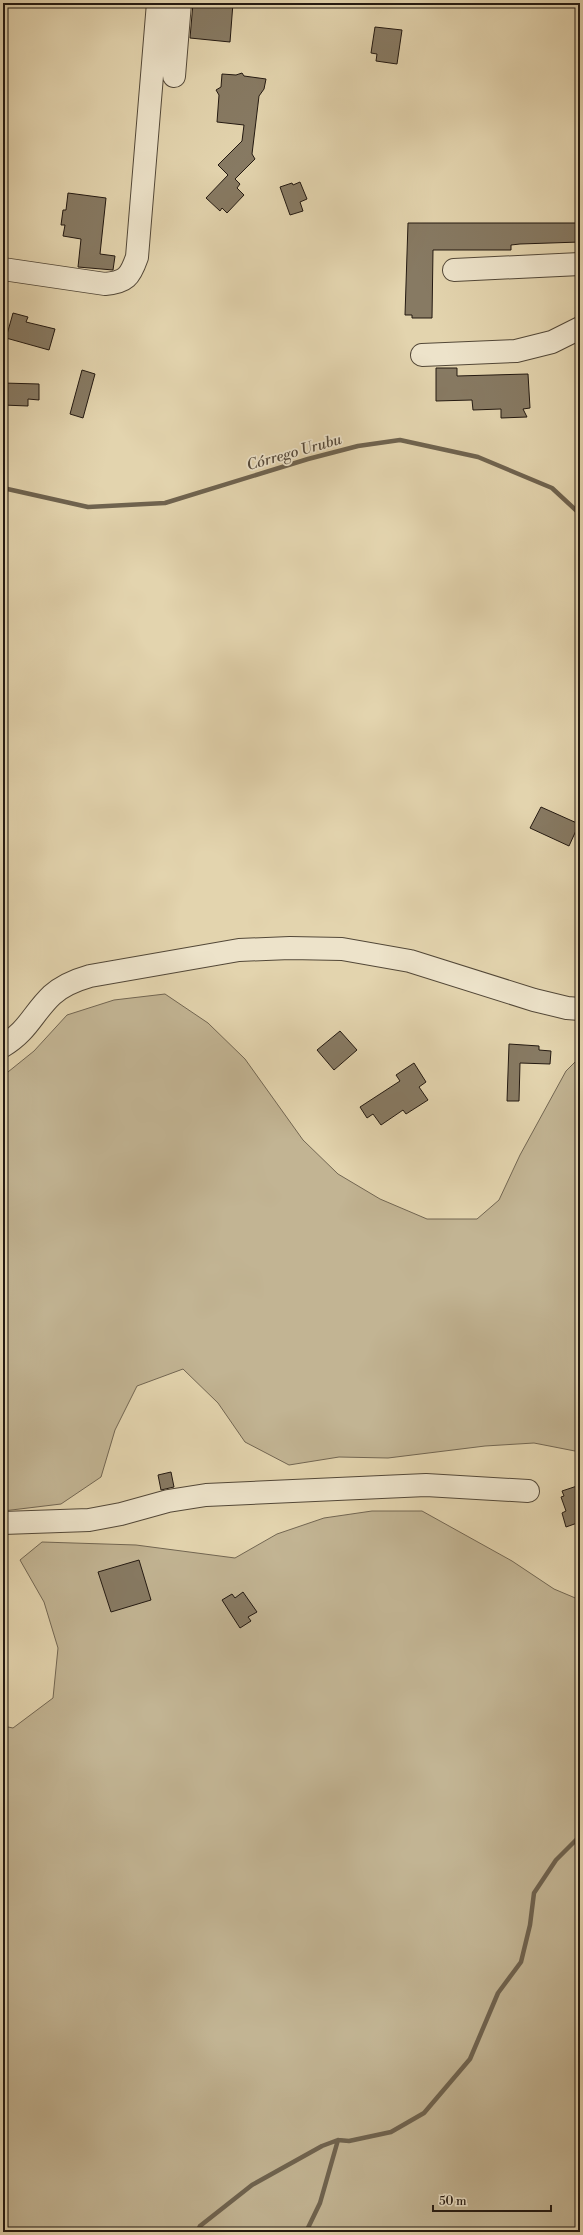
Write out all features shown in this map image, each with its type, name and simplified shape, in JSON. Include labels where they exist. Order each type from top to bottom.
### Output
[{"type":"street","points":[[3,269],[105,284],[120,282],[132,272],[136,257],[158,3]]},
{"type":"street","points":[[174,76],[180,3]]},
{"type":"street","points":[[454,270],[580,264]]},
{"type":"street","points":[[422,354],[516,351],[552,342],[580,328]]},
{"type":"street","points":[[3,1046],[24,1031],[51,996],[72,982],[90,976],[239,950],[290,948],[342,949],[410,961],[534,1000],[567,1008],[580,1009]]},
{"type":"street","points":[[3,1523],[89,1520],[168,1501],[206,1496],[426,1485],[528,1491]]},
{"type":"shaded area","points":[[165,994],[208,1023],[245,1059],[303,1140],[338,1174],[380,1199],[427,1219],[477,1219],[499,1200],[520,1155],[566,1071],[580,1057],[580,1452],[534,1443],[485,1446],[388,1458],[339,1457],[289,1465],[245,1442],[218,1403],[183,1369],[137,1386],[115,1430],[101,1477],[61,1504],[3,1511],[3,1076],[34,1051],[67,1015],[114,1000]]},
{"type":"shaded area","points":[[372,1511],[422,1511],[512,1561],[554,1589],[580,1600],[580,2232],[3,2232],[3,1726],[13,1728],[53,1698],[58,1648],[44,1602],[20,1560],[42,1542],[136,1545],[235,1558],[277,1534],[324,1518]]},
{"type":"building","points":[[193,3],[233,3],[230,42],[190,38]]},
{"type":"building","points":[[375,27],[402,30],[397,64],[376,61],[377,54],[371,53]]},
{"type":"building","points":[[242,73],[244,76],[266,79],[264,89],[259,96],[252,154],[255,159],[235,179],[240,184],[237,188],[244,195],[227,213],[222,208],[220,211],[206,198],[228,175],[218,165],[242,141],[244,125],[217,122],[219,95],[216,90],[221,87],[222,74],[236,75]]},
{"type":"building","points":[[300,182],[307,199],[300,202],[303,211],[290,215],[280,187],[292,183],[293,185]]},
{"type":"building","points":[[68,193],[106,198],[100,254],[115,256],[113,270],[78,267],[81,239],[63,236],[65,225],[61,225],[63,210],[66,210]]},
{"type":"building","points":[[408,223],[580,223],[580,242],[511,245],[511,250],[433,250],[432,318],[412,318],[412,315],[405,315]]},
{"type":"building","points":[[13,313],[28,317],[26,322],[55,329],[49,350],[6,338]]},
{"type":"building","points":[[436,368],[457,368],[457,376],[528,374],[530,408],[523,409],[527,417],[501,418],[501,409],[473,410],[472,400],[436,401]]},
{"type":"building","points":[[82,370],[95,374],[83,418],[70,414]]},
{"type":"building","points":[[3,383],[39,384],[39,400],[28,399],[28,406],[3,405]]},
{"type":"building","points":[[541,807],[579,824],[569,846],[530,828]]},
{"type":"building","points":[[340,1031],[357,1050],[334,1070],[317,1050]]},
{"type":"building","points":[[509,1044],[539,1046],[539,1050],[551,1051],[550,1064],[520,1063],[519,1101],[507,1101]]},
{"type":"building","points":[[414,1063],[426,1082],[419,1087],[428,1100],[406,1114],[403,1110],[381,1125],[373,1114],[367,1118],[360,1107],[400,1081],[396,1075]]},
{"type":"building","points":[[171,1472],[174,1487],[161,1490],[158,1475]]},
{"type":"building","points":[[580,1485],[580,1522],[566,1527],[562,1513],[566,1511],[561,1497],[564,1496],[562,1491]]},
{"type":"building","points":[[139,1560],[151,1600],[111,1612],[98,1572]]},
{"type":"building","points":[[243,1592],[257,1612],[248,1617],[251,1621],[240,1628],[222,1600],[232,1594],[235,1598]]},
{"type":"waterway","name":"Córrego Urubu","points":[[3,488],[88,507],[165,503],[308,459],[358,446],[400,440],[478,457],[552,488],[580,514]]},
{"type":"waterway","name":"Córrego Urubu","points":[[197,2232],[200,2226],[252,2185],[322,2146],[338,2140],[349,2141],[391,2132],[424,2113],[470,2059],[498,1993],[521,1962],[530,1925],[534,1893],[556,1860],[580,1836]]},
{"type":"waterway","name":"Córrego Urubu","points":[[306,2232],[320,2203],[338,2140]]}]
